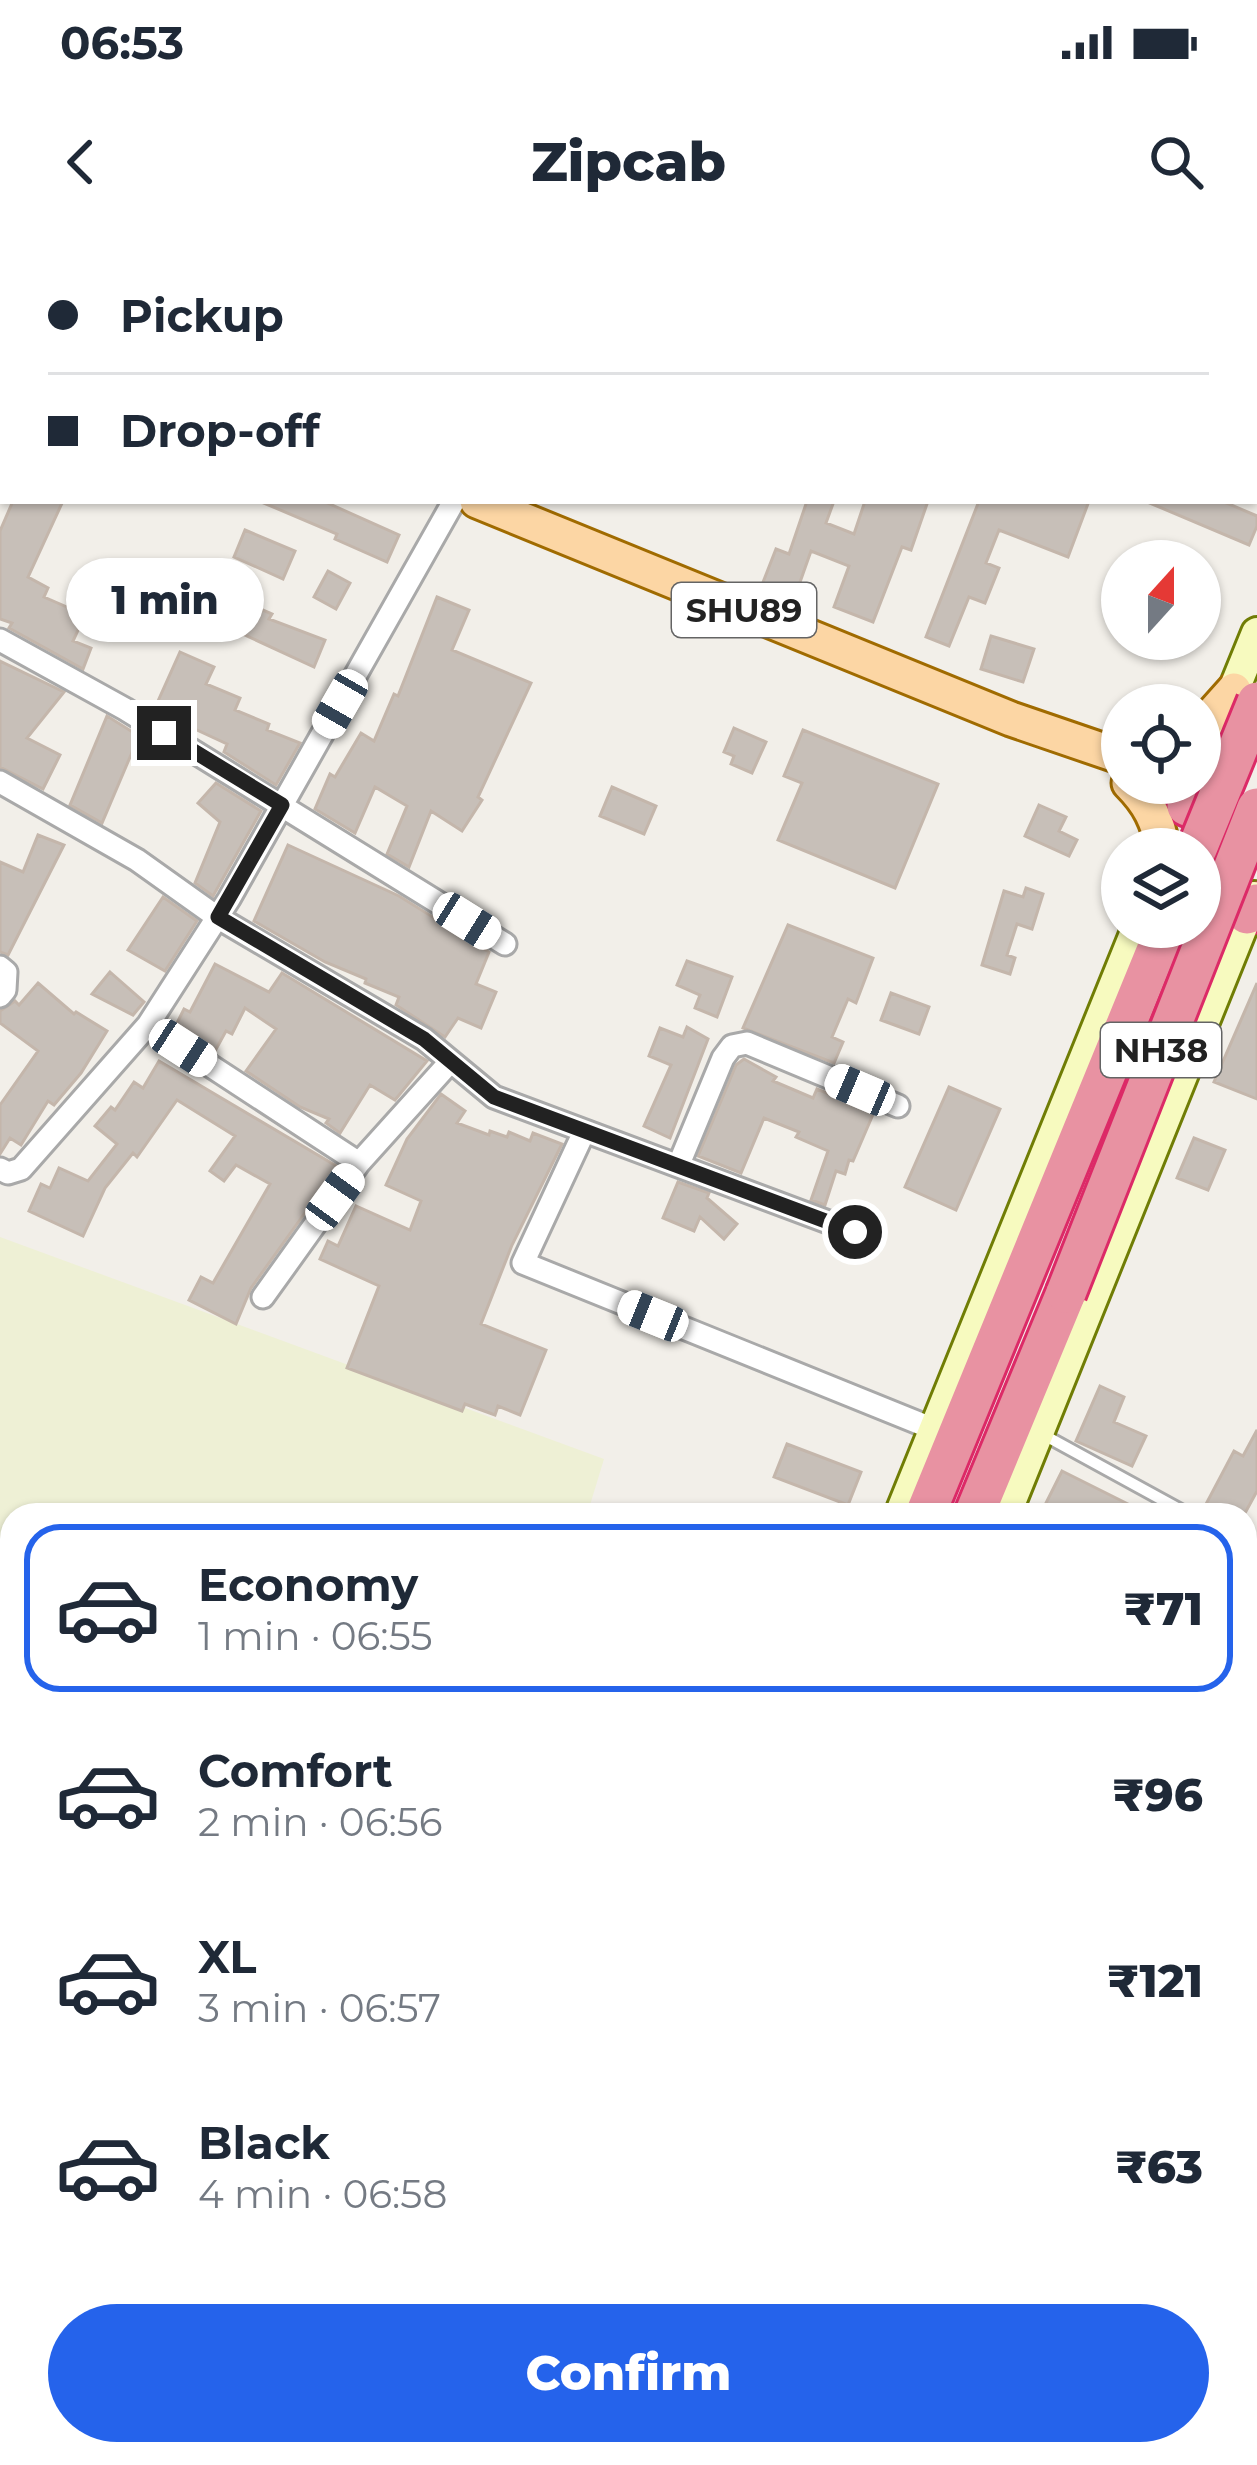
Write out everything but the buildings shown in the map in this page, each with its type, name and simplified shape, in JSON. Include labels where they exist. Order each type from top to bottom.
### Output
[{"type":"highway","points":[[1204,828],[1245,696]]},
{"type":"highway","points":[[1221,795],[1257,808]]},
{"type":"highway","points":[[1218,804],[1257,834]]},
{"type":"highway","name":"NH38","points":[[979,1503],[1257,808]]},
{"type":"highway","name":"NH38","points":[[931,1503],[1157,948]]},
{"type":"main road","name":"SHU89","points":[[483,504],[1010,719],[1101,750]]},
{"type":"main road","name":"SHU89","points":[[1010,719],[1101,769]]},
{"type":"street","points":[[0,1169],[8,1173],[21,1169],[148,1025],[218,917],[452,504]]},
{"type":"street","points":[[1221,738],[1245,696],[1257,633]]},
{"type":"street","points":[[0,640],[125,709],[505,944]]},
{"type":"street","points":[[0,782],[137,860],[218,917],[424,1039],[494,1097],[855,1232]]},
{"type":"street","points":[[1009,1503],[1254,903]]},
{"type":"street","points":[[905,1503],[1130,948]]},
{"type":"street","points":[[0,967],[6,972],[0,997]]},
{"type":"street","points":[[148,1025],[359,1163]]},
{"type":"street","points":[[680,1164],[723,1058],[732,1046],[747,1042],[898,1106]]},
{"type":"street","points":[[263,1297],[359,1163],[450,1062]]},
{"type":"street","points":[[584,1132],[523,1263],[936,1430]]},
{"type":"lane","points":[[1039,1433],[1168,1503]]},
{"type":"green space","points":[[0,1237],[604,1459],[591,1503],[0,1503]]},
{"type":"route","points":[[164,733],[282,805],[218,917],[424,1039],[494,1097],[855,1232]]}]
